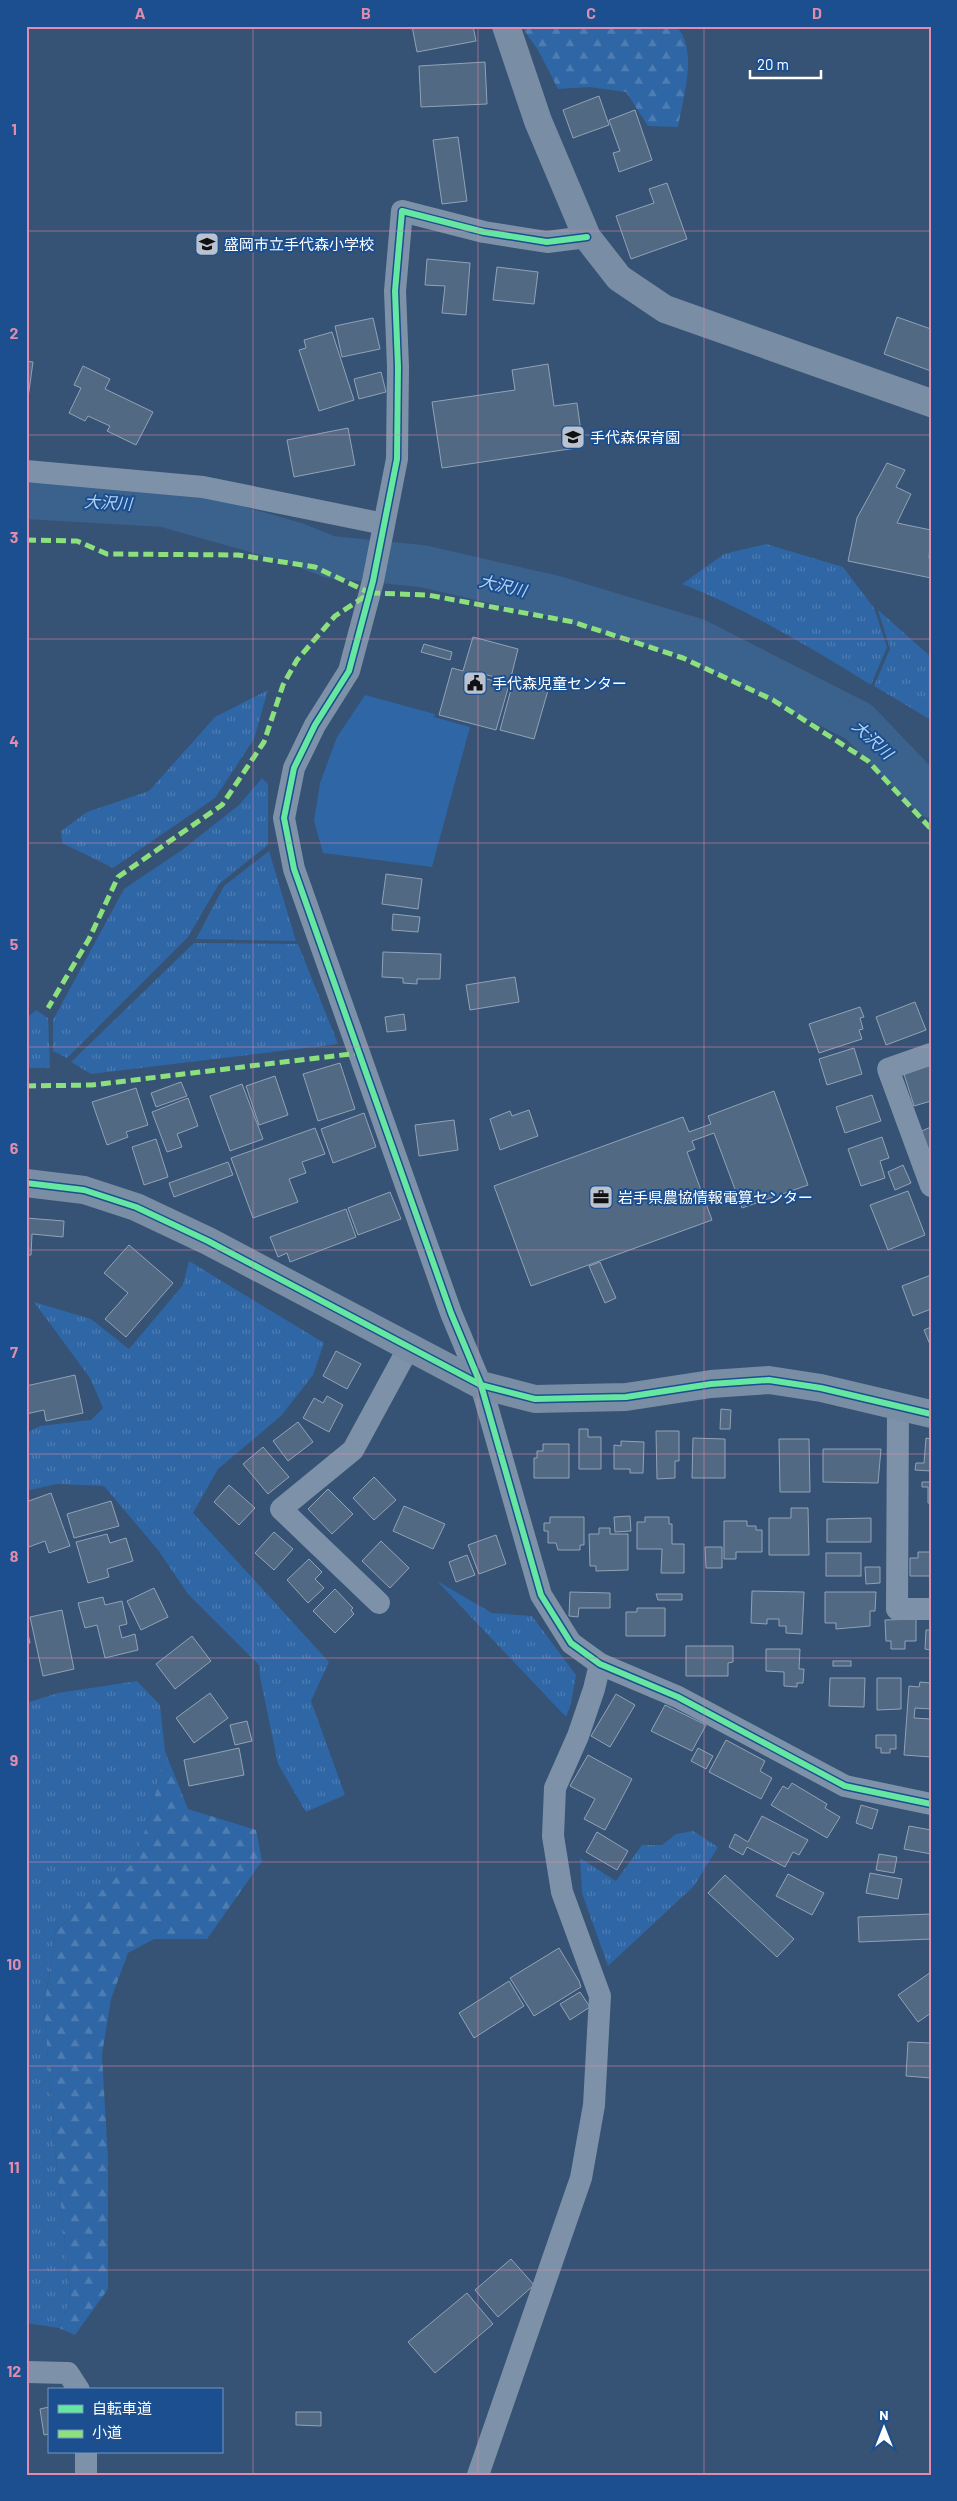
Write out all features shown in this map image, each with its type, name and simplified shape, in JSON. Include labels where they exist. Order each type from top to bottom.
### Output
[{"type":"street","points":[[506,26],[538,121],[587,237],[619,278],[665,309],[931,403]]},
{"type":"street","points":[[587,237],[547,242],[484,232],[402,211],[395,291],[398,367],[397,459],[372,581],[350,670],[316,725],[294,768],[284,818],[294,869],[451,1313],[481,1385],[541,1595],[571,1643],[600,1664],[678,1696],[845,1786],[931,1804]]},
{"type":"street","points":[[26,471],[203,487],[383,530]]},
{"type":"street","points":[[931,1054],[888,1069],[931,1186]]},
{"type":"street","points":[[26,1183],[84,1190],[136,1207],[208,1241],[481,1385],[535,1399],[626,1397],[711,1384],[769,1380],[821,1388],[931,1414]]},
{"type":"street","points":[[379,1603],[281,1509],[353,1450],[409,1347]]},
{"type":"street","points":[[898,1406],[897,1609],[931,1609]]},
{"type":"street","points":[[478,2475],[581,2178],[594,2105],[600,1996],[562,1892],[553,1836],[556,1788],[581,1726],[594,1689],[600,1664]]},
{"type":"street","points":[[26,2372],[68,2373],[78,2388]]},
{"type":"street","points":[[86,2454],[86,2475]]},
{"type":"green space","points":[[521,26],[676,26],[683,36],[687,48],[688,61],[686,89],[678,127],[648,126],[626,92],[589,87],[558,89],[538,50]]},
{"type":"green space","points":[[766,544],[843,567],[874,608],[887,647],[871,685],[755,617],[682,584],[724,554]]},
{"type":"green space","points":[[878,610],[931,657],[931,720],[874,686],[890,649]]},
{"type":"green space","points":[[268,690],[254,739],[215,798],[113,868],[62,843],[61,831],[87,812],[149,791],[215,717]]},
{"type":"green space","points":[[365,695],[435,714],[434,717],[470,727],[432,867],[323,853],[314,821],[320,783],[337,737]]},
{"type":"green space","points":[[262,778],[268,784],[268,845],[219,884],[188,937],[67,1058],[53,1051],[53,1020],[124,889],[182,850],[239,805]]},
{"type":"green space","points":[[269,851],[296,941],[196,939],[224,886]]},
{"type":"green space","points":[[194,943],[298,944],[338,1044],[91,1074],[71,1062]]},
{"type":"green space","points":[[36,1010],[48,1018],[50,1068],[26,1068],[26,1019]]},
{"type":"green space","points":[[189,1261],[324,1343],[313,1375],[281,1416],[218,1469],[193,1513],[329,1662],[311,1701],[345,1795],[306,1812],[278,1764],[259,1665],[188,1594],[158,1550],[104,1486],[57,1484],[26,1491],[26,1433],[40,1426],[91,1420],[103,1408],[90,1378],[34,1302],[91,1319],[129,1349],[183,1285]]},
{"type":"green space","points":[[437,1581],[492,1613],[532,1616],[576,1675],[571,1704],[566,1717]]},
{"type":"green space","points":[[137,1681],[160,1705],[165,1751],[150,1817],[133,1864],[56,1930],[44,2007],[55,2151],[71,2297],[59,2328],[26,2323],[26,1703],[58,1693]]},
{"type":"green space","points":[[165,1751],[188,1809],[256,1830],[262,1861],[207,1939],[154,1939],[128,1953],[111,1999],[102,2055],[108,2159],[108,2289],[75,2335],[59,2328],[71,2297],[55,2151],[44,2007],[56,1930],[133,1863],[150,1817]]},
{"type":"green space","points":[[693,1831],[718,1847],[694,1886],[608,1966],[582,1893],[580,1858],[616,1881],[642,1845],[662,1845],[676,1834]]},
{"type":"building","points":[[412,26],[473,26],[476,41],[417,52]]},
{"type":"building","points":[[485,62],[487,104],[421,107],[419,66]]},
{"type":"building","points":[[599,96],[609,125],[573,138],[563,110]]},
{"type":"building","points":[[635,110],[652,160],[619,172],[613,153],[620,151],[609,120]]},
{"type":"building","points":[[458,137],[467,201],[442,204],[433,140]]},
{"type":"building","points":[[667,183],[687,239],[631,259],[616,216],[654,203],[649,189]]},
{"type":"building","points":[[427,259],[470,263],[466,315],[442,313],[445,286],[425,285]]},
{"type":"building","points":[[497,267],[538,272],[534,304],[493,300]]},
{"type":"building","points":[[897,317],[931,329],[931,371],[884,354]]},
{"type":"building","points":[[373,318],[380,349],[342,357],[335,326]]},
{"type":"building","points":[[332,332],[354,400],[319,411],[299,350],[306,348],[304,340]]},
{"type":"building","points":[[26,361],[33,362],[26,412]]},
{"type":"building","name":"手代森保育園","points":[[548,364],[554,406],[577,403],[583,447],[442,468],[432,402],[515,390],[512,370]]},
{"type":"building","points":[[83,366],[110,379],[105,389],[153,412],[136,445],[107,431],[110,426],[88,416],[85,421],[69,413],[81,388],[74,385]]},
{"type":"building","points":[[381,372],[386,392],[359,399],[354,379]]},
{"type":"building","points":[[348,428],[355,465],[294,477],[287,440]]},
{"type":"building","points":[[887,463],[905,470],[896,487],[911,494],[897,523],[931,530],[929,558],[931,559],[931,578],[848,561],[857,518]]},
{"type":"building","name":"手代森児童センター","points":[[473,637],[518,649],[510,681],[476,672],[476,676],[509,685],[496,730],[439,715],[452,668],[463,671]]},
{"type":"building","points":[[424,644],[452,652],[450,660],[421,652]]},
{"type":"building","points":[[514,678],[549,687],[534,739],[500,730]]},
{"type":"building","points":[[386,874],[422,879],[418,909],[382,904]]},
{"type":"building","points":[[393,914],[420,917],[418,932],[392,930]]},
{"type":"building","points":[[383,952],[441,954],[440,979],[417,979],[417,984],[403,983],[403,978],[382,977]]},
{"type":"building","points":[[515,977],[519,1002],[470,1010],[466,985]]},
{"type":"building","points":[[915,1002],[926,1030],[886,1045],[876,1017]]},
{"type":"building","points":[[860,1007],[864,1017],[860,1018],[863,1029],[859,1030],[862,1039],[819,1053],[809,1024]]},
{"type":"building","points":[[404,1014],[406,1030],[387,1032],[385,1017]]},
{"type":"building","points":[[854,1048],[862,1074],[827,1085],[819,1059]]},
{"type":"building","points":[[340,1063],[355,1109],[318,1121],[303,1074]]},
{"type":"building","points":[[931,1065],[931,1101],[914,1106],[904,1074]]},
{"type":"building","points":[[275,1076],[288,1115],[259,1125],[246,1086]]},
{"type":"building","points":[[181,1082],[187,1096],[156,1107],[151,1093]]},
{"type":"building","points":[[242,1084],[263,1139],[230,1151],[210,1096]]},
{"type":"building","points":[[136,1088],[148,1125],[126,1132],[128,1137],[107,1145],[92,1102]]},
{"type":"building","name":"岩手県農協情報電算センター","points":[[774,1091],[808,1185],[742,1208],[714,1133],[692,1141],[695,1149],[687,1152],[712,1220],[531,1286],[494,1186],[683,1117],[689,1132],[711,1124],[708,1116]]},
{"type":"building","points":[[872,1095],[881,1121],[845,1133],[836,1107]]},
{"type":"building","points":[[188,1098],[198,1126],[177,1134],[182,1147],[167,1152],[152,1112]]},
{"type":"building","points":[[529,1110],[538,1136],[500,1150],[490,1119],[510,1111],[512,1116]]},
{"type":"building","points":[[364,1113],[376,1147],[333,1163],[321,1129]]},
{"type":"building","points":[[454,1120],[458,1150],[419,1156],[415,1125]]},
{"type":"building","points":[[931,1127],[931,1160],[919,1132]]},
{"type":"building","points":[[315,1128],[325,1154],[302,1162],[306,1173],[289,1179],[298,1202],[253,1218],[231,1158]]},
{"type":"building","points":[[882,1137],[889,1158],[880,1161],[885,1178],[861,1186],[848,1149]]},
{"type":"building","points":[[156,1139],[168,1177],[144,1185],[132,1147]]},
{"type":"building","points":[[228,1162],[233,1175],[174,1197],[169,1183]]},
{"type":"building","points":[[903,1165],[911,1183],[895,1190],[888,1172]]},
{"type":"building","points":[[908,1191],[925,1235],[888,1250],[870,1205]]},
{"type":"building","points":[[390,1192],[401,1219],[358,1235],[348,1208]]},
{"type":"building","points":[[346,1209],[356,1237],[290,1262],[287,1253],[278,1257],[270,1237]]},
{"type":"building","points":[[26,1218],[64,1221],[63,1237],[32,1234],[31,1255],[26,1255]]},
{"type":"building","points":[[129,1245],[173,1283],[126,1337],[105,1319],[128,1293],[104,1273]]},
{"type":"building","points":[[600,1262],[616,1298],[605,1303],[589,1266]]},
{"type":"building","points":[[931,1275],[931,1309],[913,1316],[902,1286]]},
{"type":"building","points":[[931,1327],[931,1347],[924,1330]]},
{"type":"building","points":[[336,1351],[361,1364],[347,1389],[323,1376]]},
{"type":"building","points":[[75,1375],[83,1413],[46,1421],[44,1410],[26,1414],[26,1386]]},
{"type":"building","points":[[327,1396],[343,1405],[329,1432],[303,1418],[314,1398],[323,1403]]},
{"type":"building","points":[[721,1409],[731,1410],[730,1429],[720,1429]]},
{"type":"building","points":[[298,1422],[313,1442],[288,1461],[273,1441]]},
{"type":"building","points":[[579,1429],[588,1429],[588,1437],[601,1437],[601,1469],[579,1469]]},
{"type":"building","points":[[656,1431],[679,1431],[679,1461],[675,1461],[675,1478],[657,1479]]},
{"type":"building","points":[[693,1438],[725,1439],[725,1478],[692,1478]]},
{"type":"building","points":[[926,1438],[931,1439],[931,1471],[915,1470],[916,1463],[924,1463]]},
{"type":"building","points":[[779,1439],[809,1439],[810,1492],[780,1492]]},
{"type":"building","points":[[621,1441],[644,1442],[643,1473],[630,1473],[630,1469],[614,1469],[614,1445],[621,1446]]},
{"type":"building","points":[[543,1444],[569,1444],[569,1478],[534,1478],[534,1458],[537,1458],[537,1451],[543,1451]]},
{"type":"building","points":[[263,1447],[289,1477],[268,1494],[243,1464]]},
{"type":"building","points":[[823,1449],[881,1449],[878,1483],[823,1482]]},
{"type":"building","points":[[374,1477],[396,1500],[374,1520],[353,1498]]},
{"type":"building","points":[[922,1482],[931,1482],[931,1503],[928,1503],[928,1487],[922,1487]]},
{"type":"building","points":[[229,1485],[255,1508],[239,1525],[214,1502]]},
{"type":"building","points":[[328,1489],[353,1514],[332,1534],[308,1509]]},
{"type":"building","points":[[51,1493],[70,1546],[49,1553],[45,1541],[26,1548],[26,1502]]},
{"type":"building","points":[[111,1501],[119,1526],[74,1538],[67,1514]]},
{"type":"building","points":[[404,1506],[445,1524],[433,1549],[393,1531]]},
{"type":"building","points":[[791,1508],[808,1508],[809,1555],[769,1555],[769,1518],[791,1518]]},
{"type":"building","points":[[630,1516],[631,1531],[615,1532],[614,1517]]},
{"type":"building","points":[[550,1517],[584,1517],[584,1545],[580,1545],[580,1550],[558,1550],[556,1543],[548,1543],[548,1531],[544,1531],[544,1523],[550,1523]]},
{"type":"building","points":[[645,1517],[669,1517],[669,1524],[672,1524],[672,1544],[684,1544],[684,1573],[661,1573],[662,1549],[637,1549],[637,1522],[645,1522]]},
{"type":"building","points":[[871,1518],[871,1542],[827,1542],[827,1519]]},
{"type":"building","points":[[724,1521],[747,1521],[747,1526],[756,1526],[756,1530],[762,1530],[762,1552],[736,1552],[736,1559],[724,1559]]},
{"type":"building","points":[[599,1528],[610,1528],[610,1534],[628,1534],[628,1570],[596,1571],[596,1566],[590,1566],[589,1534],[599,1534]]},
{"type":"building","points":[[274,1532],[293,1549],[274,1570],[255,1553]]},
{"type":"building","points":[[107,1534],[110,1543],[126,1538],[133,1561],[107,1569],[109,1577],[88,1583],[76,1542]]},
{"type":"building","points":[[496,1535],[506,1564],[479,1574],[468,1545]]},
{"type":"building","points":[[381,1541],[409,1568],[390,1588],[362,1561]]},
{"type":"building","points":[[705,1547],[722,1547],[722,1568],[706,1568]]},
{"type":"building","points":[[918,1552],[931,1552],[931,1576],[910,1576],[910,1558],[918,1558]]},
{"type":"building","points":[[826,1553],[861,1553],[861,1576],[826,1576]]},
{"type":"building","points":[[467,1555],[475,1575],[456,1582],[449,1562]]},
{"type":"building","points":[[309,1559],[322,1572],[315,1579],[324,1588],[308,1603],[287,1580]]},
{"type":"building","points":[[865,1567],[880,1567],[880,1583],[866,1584]]},
{"type":"building","points":[[154,1588],[168,1617],[141,1630],[127,1601]]},
{"type":"building","points":[[335,1589],[353,1608],[351,1610],[354,1614],[335,1633],[313,1611]]},
{"type":"building","points":[[752,1591],[804,1592],[802,1634],[786,1633],[786,1626],[779,1626],[779,1619],[767,1619],[767,1624],[751,1623]]},
{"type":"building","points":[[570,1592],[610,1593],[610,1608],[579,1608],[578,1617],[569,1616]]},
{"type":"building","points":[[825,1592],[876,1592],[875,1611],[870,1611],[870,1626],[836,1629],[836,1623],[825,1623]]},
{"type":"building","points":[[656,1594],[682,1594],[682,1600],[658,1600]]},
{"type":"building","points":[[103,1597],[105,1605],[122,1601],[127,1624],[119,1626],[122,1638],[135,1634],[138,1650],[105,1658],[97,1625],[85,1628],[78,1603]]},
{"type":"building","points":[[637,1608],[665,1608],[665,1636],[626,1636],[626,1612],[637,1612]]},
{"type":"building","points":[[62,1610],[74,1669],[43,1676],[30,1617]]},
{"type":"building","points":[[916,1619],[916,1641],[905,1641],[905,1649],[891,1649],[891,1641],[886,1641],[885,1620]]},
{"type":"building","points":[[26,1625],[30,1643],[26,1644]]},
{"type":"building","points":[[926,1630],[931,1630],[931,1655],[930,1650],[925,1649]]},
{"type":"building","points":[[192,1636],[211,1661],[175,1689],[156,1664]]},
{"type":"building","points":[[686,1646],[733,1646],[733,1662],[728,1663],[728,1676],[686,1676]]},
{"type":"building","points":[[766,1649],[800,1649],[799,1669],[804,1669],[803,1683],[797,1683],[797,1687],[784,1686],[784,1672],[766,1671]]},
{"type":"building","points":[[833,1661],[851,1661],[851,1666],[833,1666]]},
{"type":"building","points":[[830,1678],[865,1678],[864,1707],[829,1706]]},
{"type":"building","points":[[877,1678],[901,1678],[901,1709],[877,1710]]},
{"type":"building","points":[[920,1682],[931,1683],[931,1709],[915,1708],[914,1718],[931,1719],[931,1757],[904,1755],[909,1686],[919,1687]]},
{"type":"building","points":[[210,1693],[228,1718],[194,1743],[176,1718]]},
{"type":"building","points":[[616,1694],[635,1705],[610,1747],[591,1736]]},
{"type":"building","points":[[665,1705],[706,1725],[692,1751],[651,1731]]},
{"type":"building","points":[[247,1721],[252,1741],[235,1745],[230,1725]]},
{"type":"building","points":[[876,1735],[896,1735],[896,1749],[890,1749],[890,1753],[881,1753],[881,1748],[876,1748]]},
{"type":"building","points":[[726,1740],[765,1761],[760,1771],[772,1778],[761,1799],[709,1772]]},
{"type":"building","points":[[239,1748],[244,1775],[189,1786],[184,1760]]},
{"type":"building","points":[[698,1748],[713,1756],[706,1769],[691,1761]]},
{"type":"building","points":[[588,1755],[632,1779],[605,1830],[584,1819],[595,1799],[570,1786]]},
{"type":"building","points":[[792,1783],[827,1804],[825,1808],[840,1817],[827,1838],[771,1805],[783,1786],[788,1789]]},
{"type":"building","points":[[861,1805],[878,1810],[872,1829],[856,1823]]},
{"type":"building","points":[[762,1816],[808,1840],[799,1855],[793,1852],[785,1867],[747,1847],[743,1855],[729,1847],[735,1834],[748,1842]]},
{"type":"building","points":[[909,1826],[931,1830],[931,1854],[904,1849]]},
{"type":"building","points":[[597,1832],[628,1851],[617,1870],[586,1852]]},
{"type":"building","points":[[879,1854],[897,1857],[894,1873],[876,1870]]},
{"type":"building","points":[[870,1873],[902,1879],[898,1899],[866,1893]]},
{"type":"building","points":[[788,1874],[824,1893],[812,1915],[776,1896]]},
{"type":"building","points":[[725,1875],[794,1939],[777,1957],[708,1893]]},
{"type":"building","points":[[931,1914],[931,1939],[859,1942],[858,1917]]},
{"type":"building","points":[[559,1948],[581,1987],[534,2016],[510,1978]]},
{"type":"building","points":[[931,1972],[931,2013],[918,2022],[898,1995]]},
{"type":"building","points":[[509,1981],[524,2006],[474,2038],[459,2013]]},
{"type":"building","points":[[580,1992],[590,2007],[570,2020],[560,2004]]},
{"type":"building","points":[[908,2042],[931,2043],[931,2078],[906,2076]]},
{"type":"building","points":[[511,2259],[534,2285],[498,2317],[475,2290]]},
{"type":"building","points":[[467,2293],[493,2324],[435,2373],[408,2342]]},
{"type":"building","points":[[48,2407],[48,2434],[44,2435],[40,2409]]},
{"type":"building","points":[[296,2412],[321,2412],[321,2426],[296,2425]]},
{"type":"waterway","name":"大沢川","points":[[26,498],[164,506],[295,543],[330,557],[422,566],[557,597],[696,639],[859,722],[931,797]]},
{"type":"marked path","points":[[26,540],[77,541],[107,554],[238,555],[315,567],[370,593],[335,616],[297,660],[283,685],[264,742],[222,805],[118,877],[89,939],[48,1008]]},
{"type":"marked path","points":[[370,593],[428,595],[573,622],[683,658],[773,700],[868,761],[931,829]]},
{"type":"marked path","points":[[26,1086],[92,1085],[359,1053]]},
{"type":"cycle path","points":[[587,237],[547,242],[484,232],[402,211],[395,291],[398,367],[397,459],[373,581],[349,671],[315,725],[294,768],[284,818],[294,869],[451,1313],[481,1385],[541,1595],[571,1643],[600,1664],[678,1697],[845,1786],[931,1804]]},
{"type":"cycle path","points":[[26,1183],[84,1190],[136,1207],[208,1241],[481,1385],[535,1399],[626,1397],[711,1384],[769,1380],[821,1388],[931,1414]]},
{"type":"place","name":"盛岡市立手代森小学校","points":[[207,244]]},
{"type":"place","name":"手代森保育園","points":[[573,437]]},
{"type":"place","name":"手代森児童センター","points":[[475,683]]},
{"type":"place","name":"岩手県農協情報電算センター","points":[[601,1197]]}]
